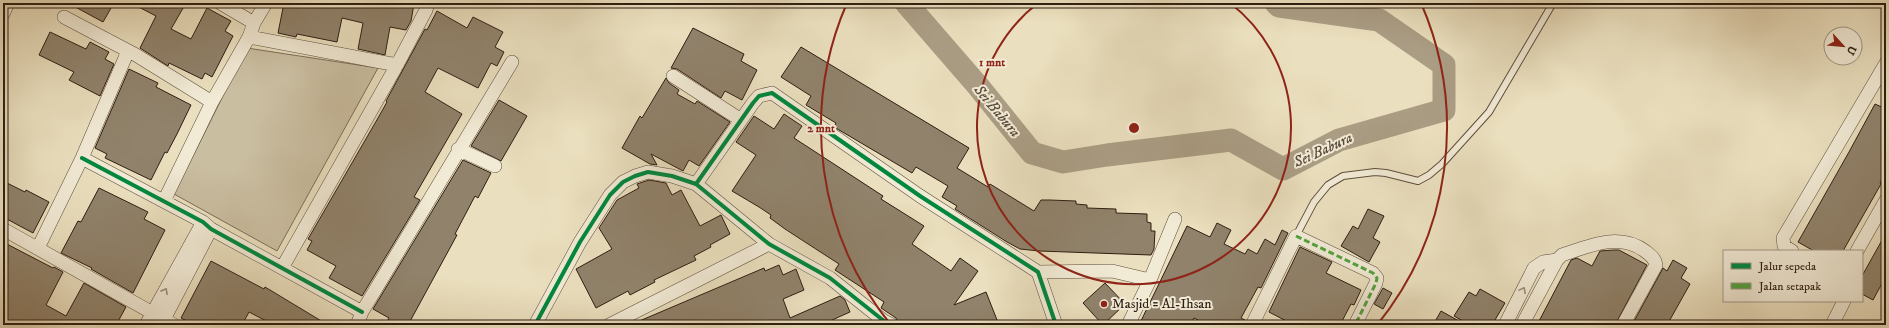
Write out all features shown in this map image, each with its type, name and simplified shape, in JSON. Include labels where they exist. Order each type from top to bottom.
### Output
[{"type":"street","points":[[3,14],[8,3]]},
{"type":"street","points":[[220,3],[254,23]]},
{"type":"street","points":[[164,201],[212,102],[249,37],[254,23],[266,3]]},
{"type":"street","points":[[282,268],[397,65],[426,10],[428,3]]},
{"type":"street","points":[[64,17],[128,51],[212,102]]},
{"type":"street","points":[[249,37],[397,65]]},
{"type":"street","points":[[38,248],[82,158],[128,51]]},
{"type":"street","points":[[357,325],[362,312],[458,149],[512,62]]},
{"type":"street","points":[[1790,250],[1784,246],[1783,238],[1886,63]]},
{"type":"street","points":[[673,76],[741,120]]},
{"type":"street","points":[[696,184],[759,96],[767,93],[776,95],[920,196],[1038,272],[1112,271],[1150,280]]},
{"type":"street","points":[[458,149],[495,166]]},
{"type":"street","points":[[82,158],[164,201],[362,312]]},
{"type":"street","points":[[535,325],[610,195],[622,182],[648,172],[672,176],[696,184],[769,244],[830,278],[884,324]]},
{"type":"street","points":[[1858,250],[1886,200]]},
{"type":"street","points":[[1128,325],[1150,280],[1175,219]]},
{"type":"street","points":[[146,325],[207,226]]},
{"type":"street","points":[[3,229],[153,313],[166,323],[207,226]]},
{"type":"street","points":[[1252,325],[1296,236],[1372,273],[1376,278],[1376,283],[1355,325]]},
{"type":"street","points":[[1522,325],[1557,260],[1562,255],[1612,240],[1639,246],[1650,254],[1656,265],[1623,325]]},
{"type":"street","points":[[609,325],[769,244]]},
{"type":"street","points":[[1505,325],[1536,266],[1543,262],[1557,260]]},
{"type":"street","points":[[1038,272],[1056,325]]},
{"type":"street","points":[[1832,325],[1844,302]]},
{"type":"lane","points":[[1296,236],[1314,202],[1328,185],[1343,176],[1386,172],[1418,181],[1429,175],[1442,164],[1489,112],[1553,3]]},
{"type":"shaded area","points":[[247,48],[378,68],[277,251],[174,194]]},
{"type":"building","points":[[68,3],[114,3],[103,22]]},
{"type":"building","points":[[131,3],[186,3],[171,29],[191,39],[207,8],[231,21],[225,31],[233,36],[212,77],[205,73],[202,79],[169,63],[168,66],[140,48],[156,16]]},
{"type":"building","points":[[284,3],[414,4],[411,21],[406,30],[390,27],[385,55],[358,49],[363,23],[342,18],[337,42],[297,34],[296,37],[278,33]]},
{"type":"building","points":[[437,11],[467,28],[473,17],[503,32],[495,47],[504,52],[497,66],[491,63],[478,88],[438,68],[425,92],[462,114],[414,197],[420,200],[362,296],[329,278],[336,266],[307,250],[312,241],[308,239],[387,102],[386,101],[425,29],[427,30]]},
{"type":"building","points":[[693,28],[744,54],[741,61],[757,70],[742,100],[725,91],[721,98],[677,69],[671,68]]},
{"type":"building","points":[[50,32],[86,49],[90,42],[109,52],[105,59],[114,64],[100,96],[69,80],[74,72],[39,55]]},
{"type":"building","points":[[801,47],[969,148],[957,168],[988,187],[990,184],[1034,211],[1041,200],[1050,200],[1076,201],[1076,204],[1087,205],[1087,208],[1116,209],[1116,213],[1147,214],[1147,222],[1151,223],[1151,231],[1155,231],[1154,249],[1151,255],[1039,251],[1020,249],[1007,242],[955,209],[957,206],[942,197],[948,186],[916,167],[912,173],[834,127],[836,123],[806,105],[811,96],[781,77]]},
{"type":"building","points":[[129,69],[158,83],[156,87],[191,105],[167,153],[165,152],[151,180],[105,158],[107,154],[95,148]]},
{"type":"building","points":[[666,78],[669,83],[679,90],[677,94],[695,104],[697,101],[730,122],[699,166],[689,160],[683,171],[651,154],[657,165],[650,164],[622,148],[640,116],[642,118]]},
{"type":"building","points":[[499,100],[527,116],[501,161],[471,146]]},
{"type":"building","points":[[1875,104],[1886,109],[1886,171],[1880,183],[1881,184],[1844,250],[1812,250],[1798,242]]},
{"type":"building","points":[[784,114],[802,126],[794,138],[883,196],[881,199],[924,226],[912,244],[951,271],[960,258],[978,271],[954,305],[986,292],[999,325],[900,325],[896,318],[881,308],[884,302],[835,270],[839,264],[785,229],[770,218],[771,215],[732,191],[756,155],[736,142],[754,116],[774,129]]},
{"type":"building","points":[[463,160],[491,173],[478,198],[475,196],[455,234],[457,235],[408,325],[385,325],[389,318],[373,309]]},
{"type":"building","points":[[649,180],[666,183],[672,195],[681,190],[700,226],[721,215],[730,234],[694,256],[696,260],[654,280],[655,282],[630,295],[628,291],[596,308],[576,269],[612,249],[599,228],[617,200],[639,188],[637,184]]},
{"type":"building","points":[[3,181],[25,192],[26,190],[49,202],[33,233],[3,217]]},
{"type":"building","points":[[99,188],[148,212],[144,219],[165,230],[133,293],[91,269],[92,268],[61,253],[78,221],[81,222]]},
{"type":"building","points":[[1368,209],[1384,216],[1373,238],[1380,242],[1369,262],[1341,246],[1353,226],[1358,229]]},
{"type":"building","points":[[1217,223],[1231,230],[1224,244],[1245,254],[1248,249],[1257,254],[1265,239],[1275,245],[1282,230],[1288,233],[1261,288],[1258,287],[1241,318],[1245,320],[1244,325],[1207,325],[1194,318],[1190,325],[1139,325],[1187,226],[1210,237]]},
{"type":"building","points":[[1886,233],[1886,276],[1873,300],[1863,295],[1863,274]]},
{"type":"building","points":[[3,242],[63,272],[46,305],[66,316],[84,283],[126,307],[116,325],[13,325],[3,320]]},
{"type":"building","points":[[1300,247],[1332,262],[1326,273],[1361,290],[1354,305],[1351,304],[1340,325],[1294,325],[1269,312]]},
{"type":"building","points":[[1619,250],[1647,265],[1615,325],[1537,325],[1571,260],[1577,258],[1592,266],[1600,251]]},
{"type":"building","points":[[1673,260],[1687,268],[1681,278],[1690,284],[1667,325],[1632,325],[1663,268],[1667,271]]},
{"type":"building","points":[[211,261],[264,289],[265,287],[328,325],[274,325],[249,312],[242,325],[194,325],[181,318]]},
{"type":"building","points":[[779,265],[783,275],[796,269],[804,290],[783,299],[790,318],[840,296],[845,300],[850,312],[832,320],[834,325],[630,325],[764,268],[765,271]]},
{"type":"building","name":"Masjid = Al-Ihsan","points":[[1105,283],[1125,304],[1103,325],[1083,303]]},
{"type":"building","points":[[1383,288],[1392,293],[1383,309],[1374,304]]},
{"type":"building","points":[[1480,289],[1505,303],[1492,325],[1470,325],[1454,316],[1469,292],[1476,296]]},
{"type":"building","points":[[1441,311],[1466,325],[1433,325]]},
{"type":"waterway","name":"Sei Babura","points":[[906,3],[978,86],[1032,153],[1063,162],[1107,155],[1231,140],[1283,169],[1339,140],[1444,110],[1444,65],[1379,20],[1279,6],[1276,3]]},
{"type":"marked path","points":[[1296,236],[1373,273],[1377,278],[1376,283],[1355,325]]},
{"type":"cycle path","points":[[696,184],[753,103],[759,96],[772,93],[920,196],[1038,272],[1056,325]]},
{"type":"cycle path","points":[[82,158],[203,222],[211,229],[362,312]]},
{"type":"cycle path","points":[[535,325],[580,242],[610,195],[623,182],[648,172],[672,176],[696,184],[769,244],[830,278],[884,321],[892,325]]},
{"type":"place","name":"Masjid = Al-Ihsan","points":[[1104,304]]}]
